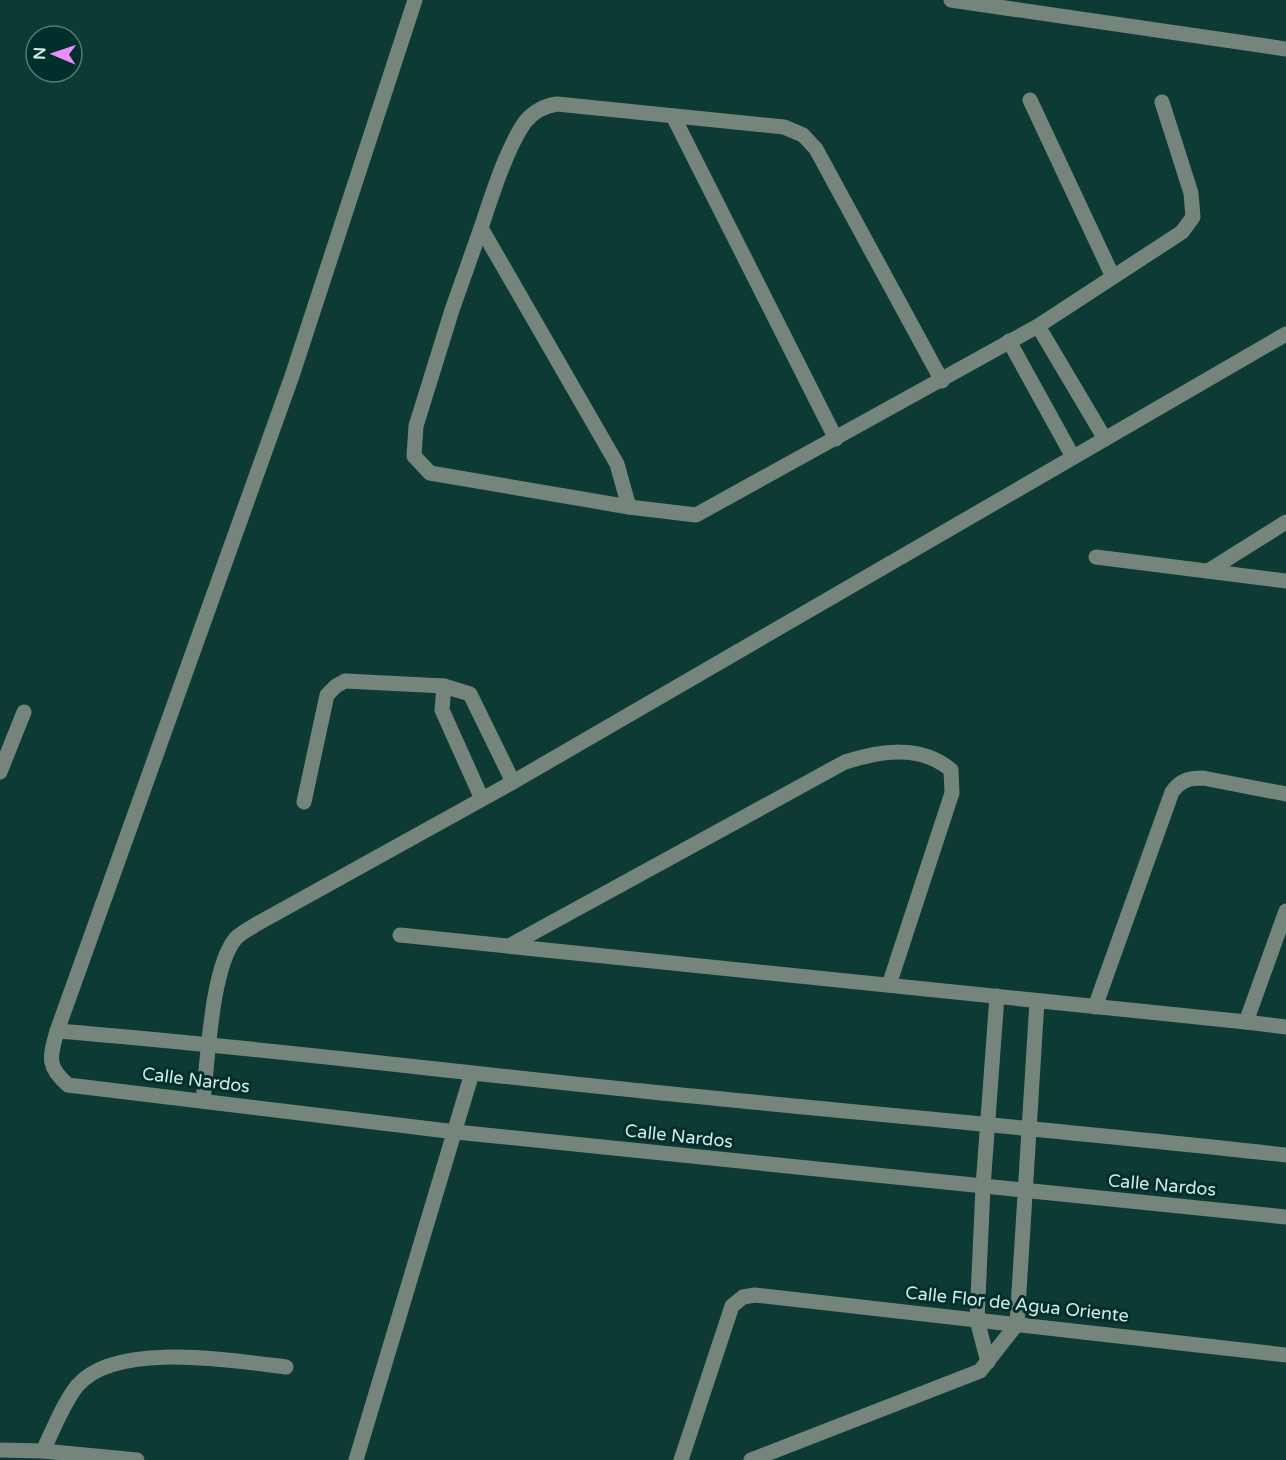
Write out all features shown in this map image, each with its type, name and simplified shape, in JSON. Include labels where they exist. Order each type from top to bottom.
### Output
[{"type":"street","points":[[415,0],[292,376],[57,1031],[210,1043],[472,1073],[1028,1127],[1286,1155]]},
{"type":"street","points":[[951,0],[1286,49]]},
{"type":"street","points":[[1030,100],[1113,277]]},
{"type":"street","points":[[942,381],[816,149],[803,135],[784,127],[557,104],[544,106],[525,122],[495,186],[416,426],[414,456],[430,473],[629,507],[696,515],[942,381],[1038,326],[1182,232],[1193,217],[1191,193],[1162,102]]},
{"type":"street","points":[[673,116],[836,439]]},
{"type":"street","points":[[481,228],[617,464],[629,507]]},
{"type":"street","points":[[1038,326],[1105,439]]},
{"type":"street","points":[[203,1100],[218,982],[225,957],[236,938],[336,878],[513,782],[1286,334]]},
{"type":"street","points":[[1009,341],[1073,457]]},
{"type":"street","points":[[1208,571],[1286,522]]},
{"type":"street","points":[[1096,557],[1286,581]]},
{"type":"street","points":[[304,802],[327,695],[345,681],[444,686],[470,694],[513,782]]},
{"type":"street","points":[[444,686],[442,710],[482,799]]},
{"type":"street","points":[[0,772],[24,712]]},
{"type":"street","points":[[508,945],[844,762],[876,752],[901,751],[938,758],[951,770],[952,793],[889,985]]},
{"type":"street","points":[[1095,1007],[1172,792],[1179,783],[1190,778],[1203,778],[1286,794]]},
{"type":"street","points":[[1246,1023],[1286,911]]},
{"type":"street","points":[[400,935],[1286,1027]]},
{"type":"street","points":[[988,1362],[976,1320],[982,1187],[997,996]]},
{"type":"street","points":[[751,1460],[963,1380],[980,1371],[1017,1324],[1023,1191],[1037,1001]]},
{"type":"street","name":"Calle Nardos","points":[[57,1031],[50,1058],[54,1074],[68,1085],[456,1132],[1286,1216]]},
{"type":"street","points":[[356,1460],[472,1073]]},
{"type":"street","name":"Calle Flor de Agua Oriente","points":[[681,1460],[732,1306],[742,1297],[755,1295],[1286,1355]]},
{"type":"street","points":[[43,1451],[78,1386],[96,1371],[126,1362],[178,1355],[286,1367]]},
{"type":"street","points":[[0,1450],[43,1451],[137,1460]]}]
